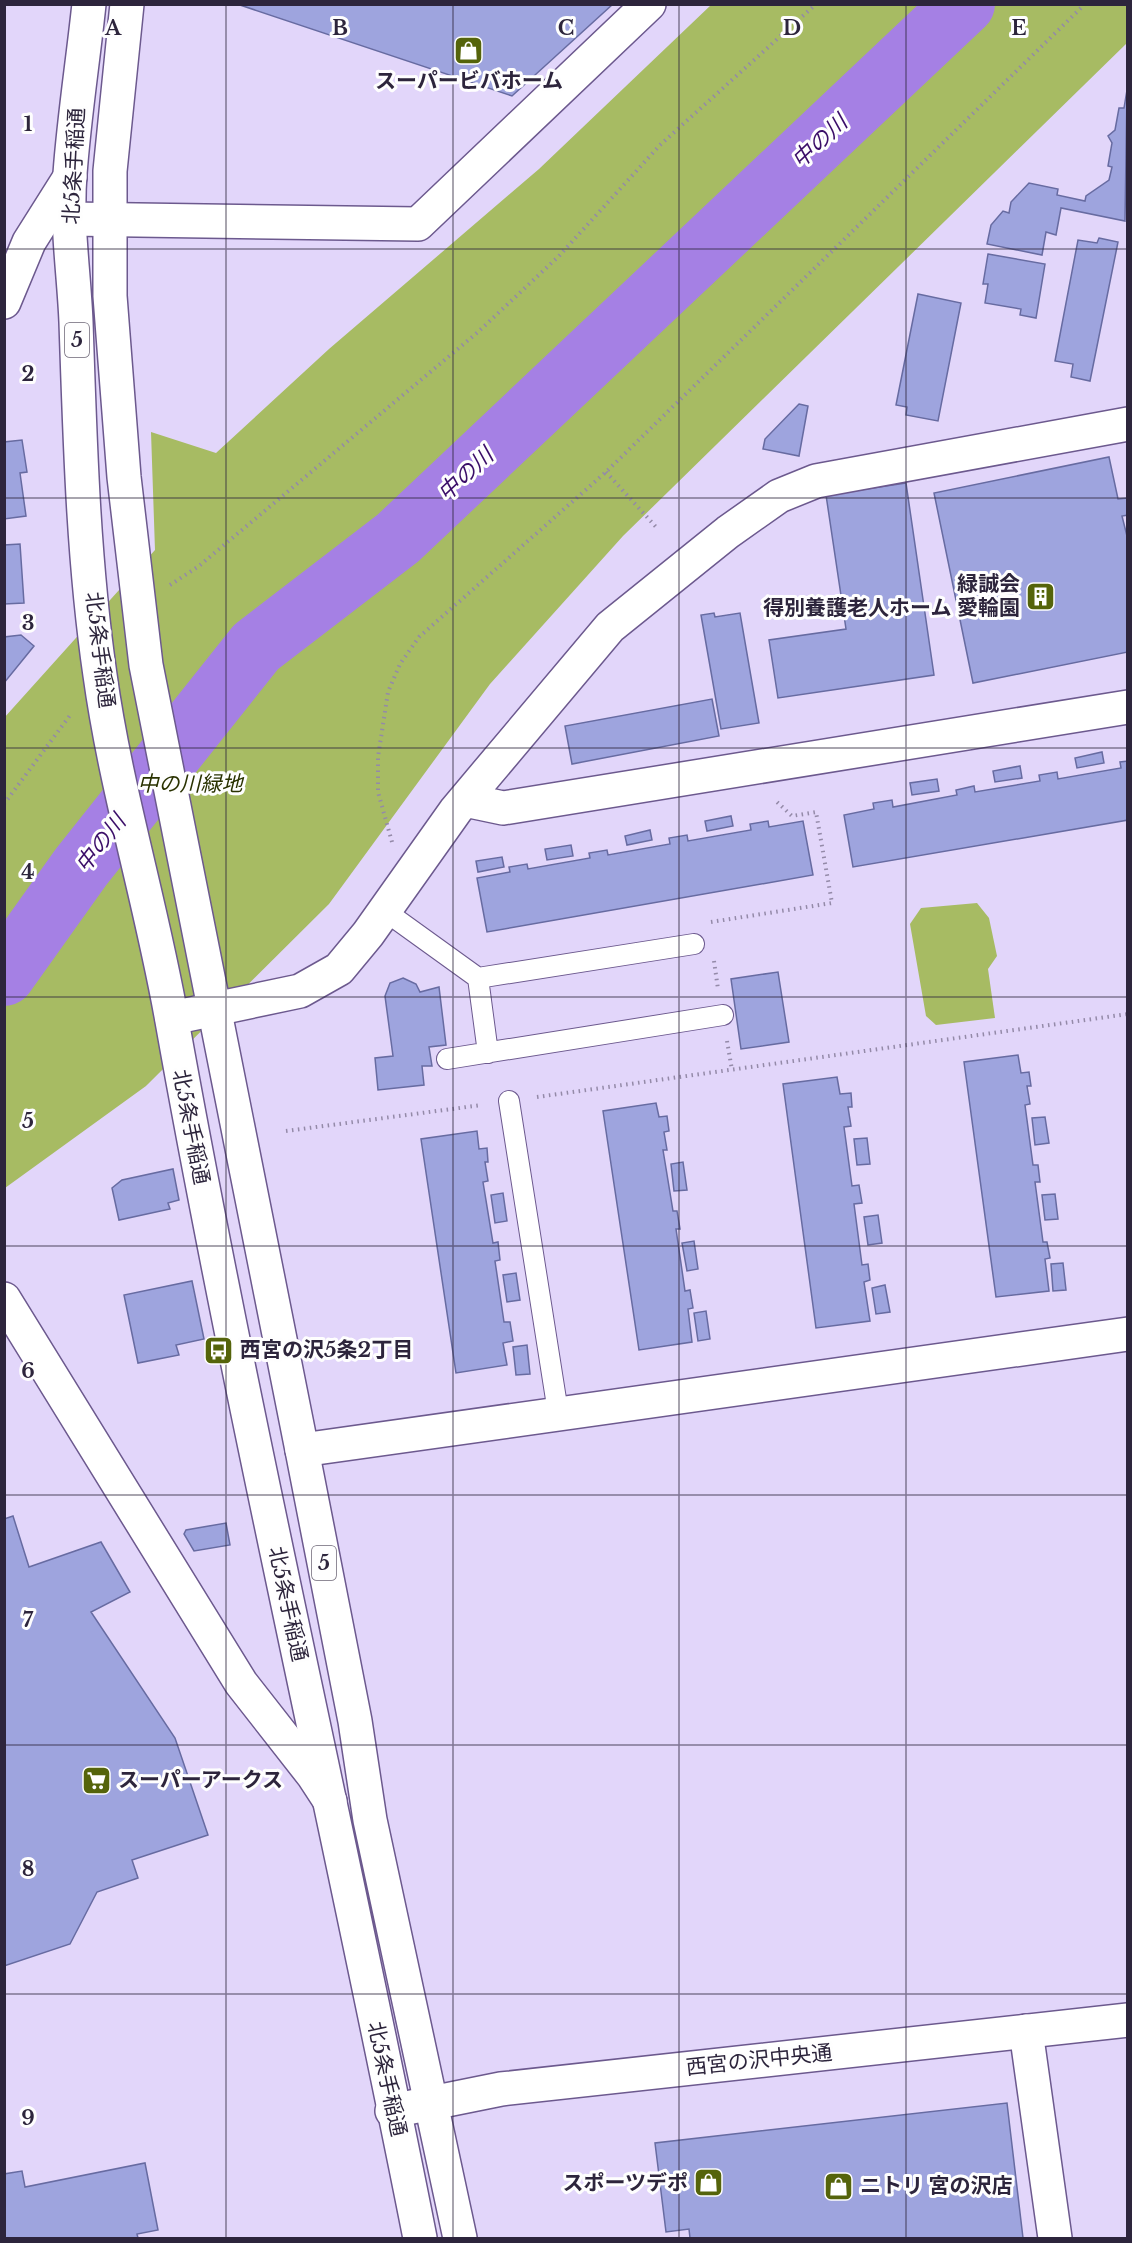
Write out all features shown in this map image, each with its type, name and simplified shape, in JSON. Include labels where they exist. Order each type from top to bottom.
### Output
[{"type":"main road","name":"北5条手稲通","points":[[89,4],[70,177],[69,219],[75,299],[82,481],[100,676],[143,891],[172,1018],[182,1082],[257,1458],[332,1802],[420,2238]]},
{"type":"main road","name":"北5条手稲通","points":[[127,4],[110,171],[111,303],[124,477],[146,665],[355,1721],[370,1820],[460,2238]]},
{"type":"main road","points":[[69,219],[418,224],[648,4]]},
{"type":"main road","points":[[4,302],[29,242],[70,177]]},
{"type":"main road","points":[[172,1018],[300,991],[339,969],[465,800],[610,627],[728,532],[778,496],[816,481],[1128,424]]},
{"type":"main road","points":[[465,800],[503,808],[1128,707]]},
{"type":"main road","points":[[4,1299],[242,1683],[332,1802]]},
{"type":"main road","points":[[302,1450],[558,1412],[1128,1334]]},
{"type":"main road","name":"西宮の沢中央通","points":[[393,2111],[501,2089],[1128,2020]]},
{"type":"main road","points":[[1026,2031],[1055,2238]]},
{"type":"lane","points":[[385,910],[477,978],[488,1053]]},
{"type":"lane","points":[[477,978],[694,944]]},
{"type":"lane","points":[[447,1059],[723,1015]]},
{"type":"lane","points":[[509,1101],[558,1412]]},
{"type":"path","points":[[169,585],[199,566],[477,332],[559,256],[660,145],[816,4]]},
{"type":"path","points":[[395,852],[378,792],[378,757],[388,692],[400,664],[419,637],[606,472],[1085,4]]},
{"type":"path","points":[[606,472],[657,528]]},
{"type":"path","points":[[4,804],[72,713]]},
{"type":"path","points":[[707,922],[832,903],[816,812],[792,816],[777,802]]},
{"type":"path","points":[[713,957],[732,1070]]},
{"type":"path","points":[[286,1131],[1128,1014]]},
{"type":"green space","name":"中の川緑地","points":[[711,5],[1127,5],[1127,43],[623,536],[490,684],[329,904],[146,1086],[5,1188],[4,718],[155,550],[151,432],[216,453],[329,349],[539,169]]},
{"type":"green space","points":[[977,903],[989,918],[997,956],[988,969],[995,1018],[936,1025],[926,1016],[910,924],[921,908]]},
{"type":"building","name":"スーパービバホーム","points":[[237,4],[613,4],[512,96]]},
{"type":"building","points":[[1127,90],[1125,221],[1061,208],[1056,235],[1046,232],[1042,255],[987,244],[991,225],[1003,211],[1009,213],[1011,202],[1029,183],[1058,189],[1057,195],[1085,201],[1086,196],[1109,180],[1112,167],[1108,166],[1112,143],[1108,136],[1115,130],[1119,108],[1124,108]]},
{"type":"building","points":[[1099,238],[1118,242],[1090,381],[1071,377],[1073,364],[1055,361],[1078,240],[1097,243]]},
{"type":"building","points":[[988,254],[1045,264],[1036,318],[1020,315],[1021,309],[985,303],[988,284],[983,284]]},
{"type":"building","points":[[918,294],[961,303],[938,421],[906,415],[907,407],[896,405]]},
{"type":"building","points":[[799,404],[808,406],[799,456],[763,449],[765,439]]},
{"type":"building","points":[[22,440],[27,472],[20,473],[26,516],[4,519],[4,442]]},
{"type":"building","name":"緑誠会 得別養護老人ホーム 愛輪園","points":[[1109,457],[1118,499],[1128,498],[1128,515],[1122,516],[1128,540],[1128,652],[973,683],[934,493]]},
{"type":"building","points":[[906,483],[934,675],[778,698],[769,640],[846,629],[826,495]]},
{"type":"building","points":[[20,544],[24,603],[4,604],[4,545]]},
{"type":"building","points":[[714,613],[715,617],[740,613],[759,723],[721,729],[701,615]]},
{"type":"building","points":[[21,635],[34,646],[4,683],[4,637]]},
{"type":"building","points":[[712,699],[719,736],[572,764],[565,726]]},
{"type":"building","points":[[1102,752],[1104,763],[1077,768],[1075,758]]},
{"type":"building","points":[[1128,761],[1128,820],[853,867],[844,815],[874,809],[873,803],[892,800],[893,807],[957,795],[956,790],[974,786],[975,792],[1040,781],[1039,775],[1057,772],[1058,779],[1121,768],[1120,762]]},
{"type":"building","points":[[1020,766],[1022,778],[995,782],[993,771]]},
{"type":"building","points":[[937,779],[939,791],[912,795],[910,783]]},
{"type":"building","points":[[731,816],[733,826],[707,831],[705,821]]},
{"type":"building","points":[[768,821],[769,827],[803,821],[813,875],[487,932],[477,878],[510,872],[509,867],[527,864],[528,869],[590,858],[589,853],[607,850],[608,855],[670,844],[669,838],[687,835],[688,841],[751,830],[750,824]]},
{"type":"building","points":[[650,830],[652,840],[627,845],[625,836]]},
{"type":"building","points":[[571,845],[573,856],[547,860],[545,849]]},
{"type":"building","points":[[502,857],[504,867],[478,872],[476,861]]},
{"type":"building","points":[[778,972],[789,1042],[741,1049],[731,979]]},
{"type":"building","points":[[403,978],[416,984],[420,992],[439,987],[446,1045],[429,1047],[432,1066],[422,1066],[424,1085],[378,1090],[375,1058],[393,1056],[385,996],[390,983]]},
{"type":"building","points":[[1018,1055],[1021,1073],[1029,1072],[1031,1086],[1027,1086],[1030,1104],[1025,1105],[1033,1165],[1038,1165],[1040,1182],[1035,1182],[1043,1242],[1047,1242],[1050,1258],[1045,1259],[1049,1291],[996,1297],[964,1062]]},
{"type":"building","points":[[837,1077],[840,1094],[851,1093],[852,1107],[848,1107],[851,1126],[844,1127],[852,1186],[859,1185],[862,1203],[854,1204],[862,1265],[868,1264],[870,1280],[864,1282],[870,1321],[816,1328],[783,1084]]},
{"type":"building","points":[[656,1103],[659,1117],[667,1116],[669,1131],[664,1132],[667,1150],[663,1150],[673,1211],[677,1211],[680,1229],[676,1229],[685,1291],[690,1290],[693,1308],[688,1309],[692,1342],[639,1350],[603,1111]]},
{"type":"building","points":[[1045,1117],[1049,1143],[1035,1145],[1032,1118]]},
{"type":"building","points":[[477,1131],[479,1149],[487,1148],[488,1162],[485,1162],[488,1181],[483,1182],[493,1243],[498,1242],[500,1260],[495,1261],[504,1322],[510,1322],[513,1341],[503,1343],[507,1365],[456,1373],[421,1139]]},
{"type":"building","points":[[867,1138],[870,1164],[857,1165],[854,1139]]},
{"type":"building","points":[[683,1162],[687,1190],[674,1191],[671,1164]]},
{"type":"building","points":[[173,1169],[179,1200],[168,1203],[170,1209],[119,1220],[112,1188],[122,1180]]},
{"type":"building","points":[[503,1193],[507,1221],[495,1223],[491,1195]]},
{"type":"building","points":[[1055,1194],[1058,1219],[1045,1220],[1042,1195]]},
{"type":"building","points":[[878,1215],[882,1243],[868,1245],[864,1217]]},
{"type":"building","points":[[694,1241],[698,1269],[687,1271],[682,1243]]},
{"type":"building","points":[[1063,1263],[1066,1290],[1053,1291],[1051,1264]]},
{"type":"building","points":[[516,1273],[520,1300],[507,1302],[503,1275]]},
{"type":"building","points":[[192,1281],[204,1339],[176,1345],[179,1355],[138,1363],[124,1295]]},
{"type":"building","points":[[885,1285],[890,1312],[876,1314],[872,1288]]},
{"type":"building","points":[[706,1311],[710,1339],[698,1341],[694,1313]]},
{"type":"building","points":[[527,1345],[530,1374],[516,1375],[513,1347]]},
{"type":"building","name":"スーパーアークス","points":[[13,1516],[29,1567],[101,1542],[130,1592],[91,1612],[175,1738],[208,1835],[132,1860],[138,1878],[97,1892],[70,1944],[4,1966],[4,1519]]},
{"type":"building","points":[[226,1523],[230,1545],[194,1551],[184,1534],[186,1530]]},
{"type":"building","name":"ニトリ 宮の沢店","points":[[1007,2103],[1023,2238],[690,2238],[689,2229],[666,2232],[655,2143]]},
{"type":"building","points":[[145,2163],[158,2230],[137,2234],[138,2238],[4,2238],[4,2174],[22,2171],[25,2187]]},
{"type":"waterway","name":"中の川","points":[[4,975],[81,867],[256,647],[398,538],[964,4]]},
{"type":"place","name":"スーパービバホーム","points":[[469,50]]},
{"type":"place","name":"緑誠会 得別養護老人ホーム 愛輪園","points":[[1041,596]]},
{"type":"place","name":"西宮の沢5条2丁目","points":[[219,1350]]},
{"type":"place","name":"スーパーアークス","points":[[97,1780]]},
{"type":"place","name":"スポーツデポ","points":[[709,2183]]},
{"type":"place","name":"ニトリ 宮の沢店","points":[[839,2186]]}]
